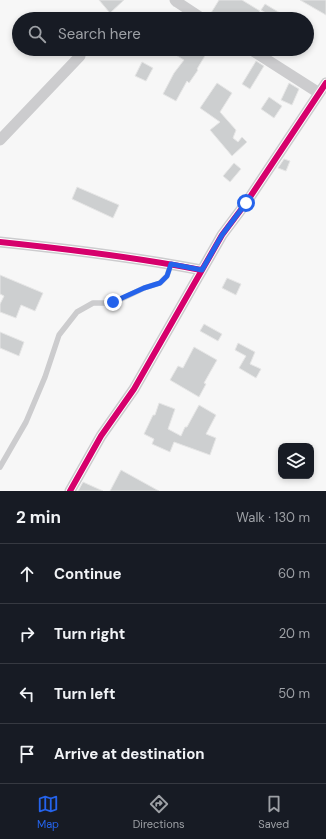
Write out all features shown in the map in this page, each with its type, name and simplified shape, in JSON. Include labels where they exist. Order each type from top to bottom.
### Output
[{"type":"street","points":[[175,0],[192,12]]},
{"type":"street","points":[[0,140],[80,56]]},
{"type":"street","points":[[261,56],[319,93]]},
{"type":"street","points":[[70,491],[101,436],[134,389],[222,235],[246,203],[326,83]]},
{"type":"street","points":[[0,242],[69,249],[202,270]]},
{"type":"lane","points":[[0,467],[26,422],[45,377],[59,335],[77,312],[93,303],[113,302],[144,288],[160,283],[167,276],[171,264]]},
{"type":"building","points":[[99,0],[124,0],[111,12],[109,12]]},
{"type":"building","points":[[219,0],[242,0],[260,11],[259,12],[212,12]]},
{"type":"building","points":[[300,0],[326,0],[326,15]]},
{"type":"building","points":[[265,4],[278,12],[264,12],[261,10]]},
{"type":"building","points":[[177,56],[205,56],[197,69],[198,70],[189,83],[187,81],[176,101],[163,94],[174,73],[184,60]]},
{"type":"building","points":[[256,61],[264,66],[250,89],[242,84]]},
{"type":"building","points":[[142,62],[153,68],[146,81],[135,76]]},
{"type":"building","points":[[217,83],[232,93],[220,112],[236,130],[233,138],[238,142],[242,137],[247,142],[232,156],[210,130],[220,122],[200,108]]},
{"type":"building","points":[[289,83],[299,89],[292,105],[281,100]]},
{"type":"building","points":[[269,97],[282,106],[274,118],[261,109]]},
{"type":"building","points":[[284,159],[290,161],[286,171],[278,168]]},
{"type":"building","points":[[234,163],[241,169],[230,182],[223,176]]},
{"type":"building","points":[[77,187],[119,205],[113,218],[72,199]]},
{"type":"building","points":[[0,275],[43,293],[35,311],[21,305],[16,318],[0,312],[0,304],[4,296],[0,294]]},
{"type":"building","points":[[227,278],[241,284],[236,295],[222,288]]},
{"type":"building","points":[[204,324],[222,334],[218,341],[200,331]]},
{"type":"building","points":[[0,332],[24,342],[19,356],[0,348]]},
{"type":"building","points":[[238,343],[255,352],[250,364],[261,369],[256,378],[239,368],[246,356],[235,350]]},
{"type":"building","points":[[194,347],[217,360],[204,383],[206,384],[199,397],[170,380],[178,366],[183,368]]},
{"type":"building","points":[[159,403],[175,409],[168,429],[181,436],[199,405],[216,415],[206,434],[216,438],[210,455],[174,442],[170,452],[152,444],[154,439],[144,434],[153,415],[155,415]]},
{"type":"building","points":[[121,470],[159,491],[110,491]]},
{"type":"building","points":[[83,482],[103,491],[78,491]]},
{"type":"cycle path","points":[[70,491],[101,436],[134,389],[222,235],[246,203],[326,83]]},
{"type":"cycle path","points":[[0,242],[101,254],[201,270]]},
{"type":"route","points":[[113,302],[127,297],[144,288],[160,283],[167,276],[171,264],[202,270],[222,235],[246,203]]}]
